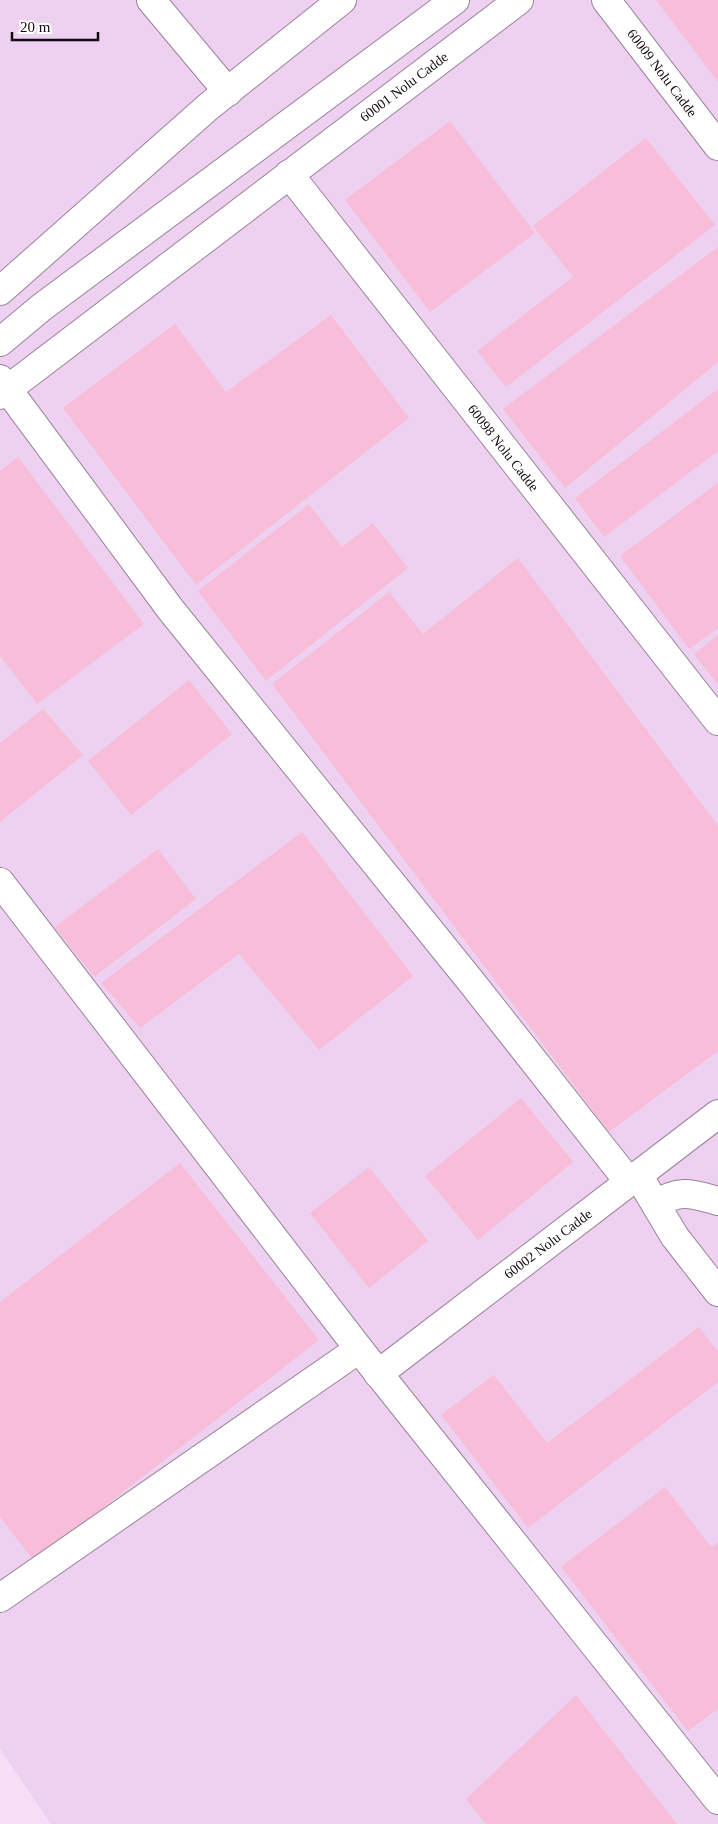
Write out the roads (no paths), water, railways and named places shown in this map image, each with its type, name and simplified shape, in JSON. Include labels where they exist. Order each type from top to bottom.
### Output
[{"type":"street","points":[[151,0],[228,92]]},
{"type":"street","points":[[0,291],[208,107],[342,0]]},
{"type":"street","points":[[0,342],[42,307],[455,0]]},
{"type":"street","name":"60001 Nolu Cadde","points":[[2,388],[519,0]]},
{"type":"street","name":"60009 Nolu Cadde","points":[[606,0],[718,146]]},
{"type":"street","name":"60098 Nolu Cadde","points":[[289,174],[718,721]]},
{"type":"street","points":[[2,388],[171,610],[473,984],[656,1205],[675,1236],[718,1292]]},
{"type":"street","points":[[0,882],[378,1374],[718,1800]]},
{"type":"street","name":"60002 Nolu Cadde","points":[[378,1374],[718,1114]]},
{"type":"street","points":[[656,1205],[665,1198],[687,1193],[718,1201]]},
{"type":"street","points":[[0,1598],[359,1349]]}]
